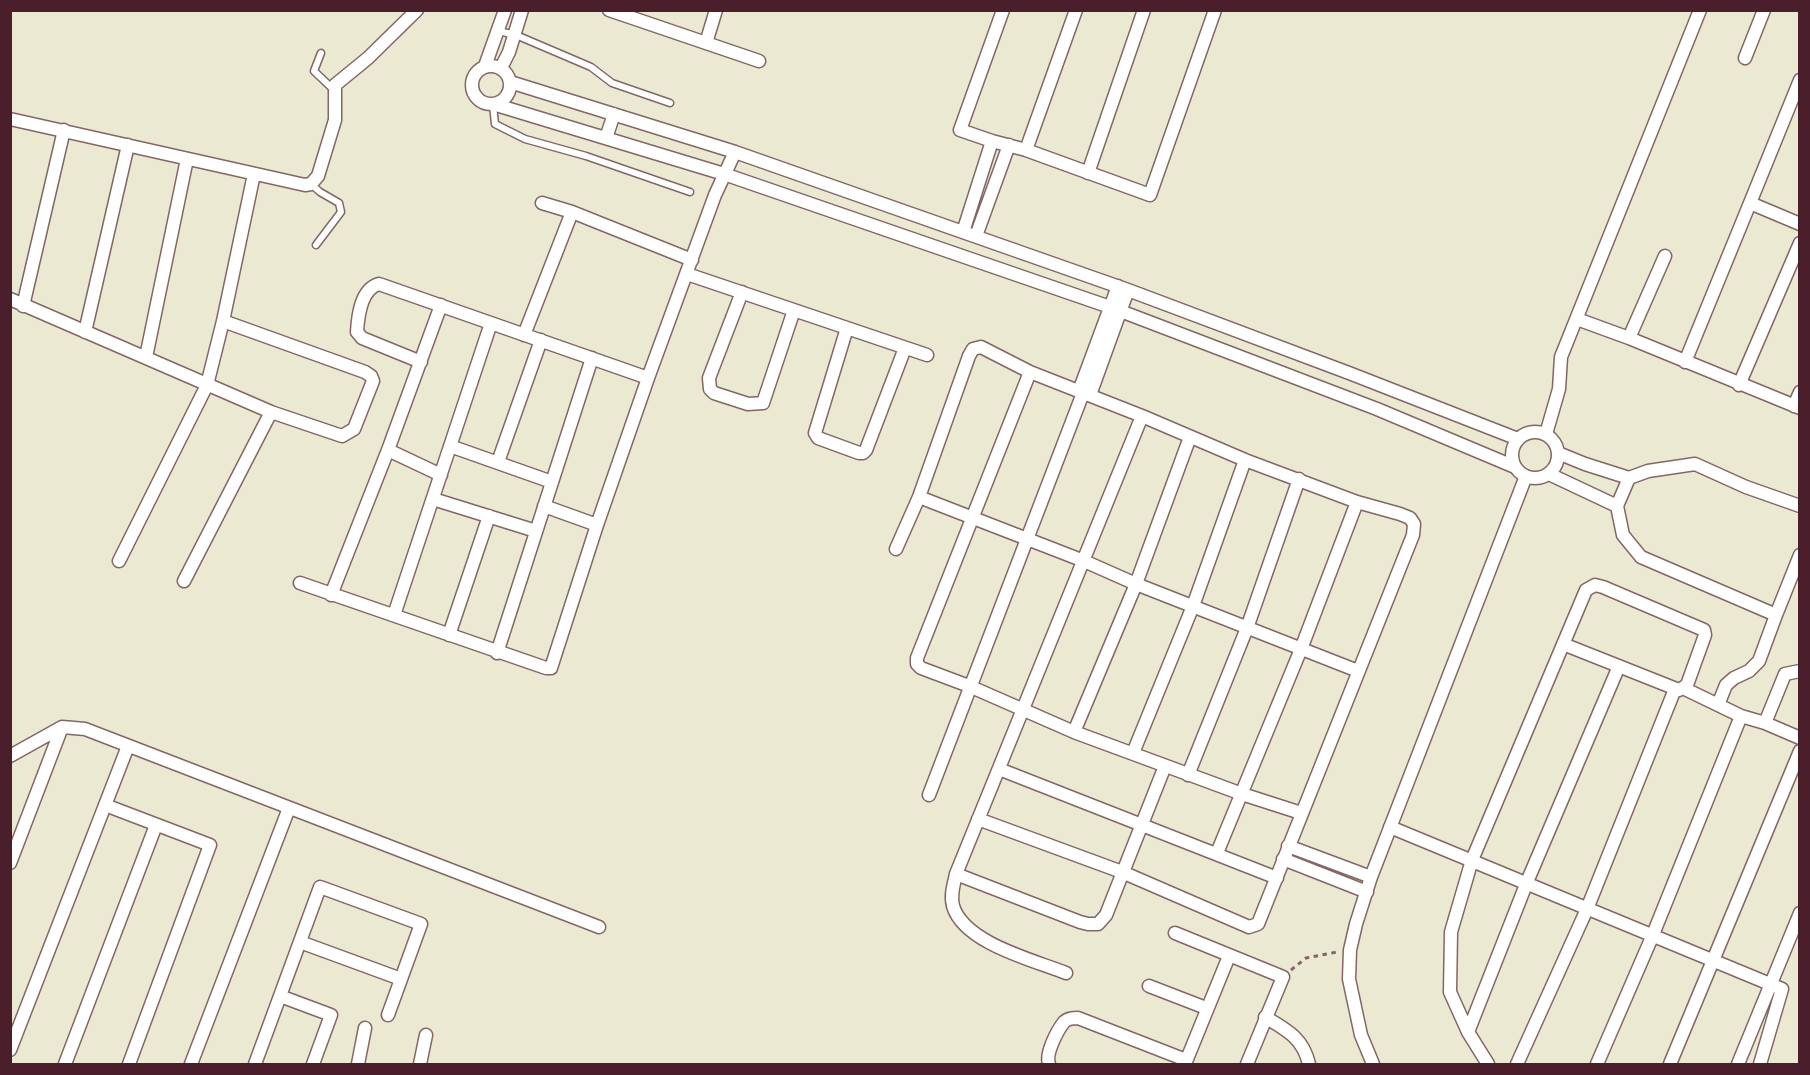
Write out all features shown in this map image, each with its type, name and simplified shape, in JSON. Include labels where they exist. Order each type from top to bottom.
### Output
[{"type":"street","points":[[10,119],[254,174],[305,185],[311,184],[318,176],[335,120],[335,85],[368,58],[417,10]]},
{"type":"street","points":[[485,66],[505,10]]},
{"type":"street","points":[[609,10],[647,17],[706,43],[759,62]]},
{"type":"street","points":[[706,43],[716,10]]},
{"type":"street","points":[[1003,10],[960,130],[1026,150],[1150,195],[1215,10]]},
{"type":"street","points":[[1026,150],[1076,10]]},
{"type":"street","points":[[1088,173],[1144,10]]},
{"type":"street","points":[[1546,434],[1559,389],[1561,357],[1700,10]]},
{"type":"street","points":[[1744,58],[1764,10]]},
{"type":"street","points":[[501,68],[516,35],[518,12]]},
{"type":"street","points":[[493,104],[502,100],[509,92],[510,82],[507,74],[501,68],[493,65],[477,70],[471,85],[478,100],[485,103],[724,174],[1116,309],[1377,409],[1515,467],[1526,476],[1541,478],[1549,474],[1558,461],[1558,453],[1552,439],[1546,434],[1533,432],[1524,435],[1518,440],[1512,453],[1515,467]]},
{"type":"street","points":[[1685,362],[1800,80]]},
{"type":"street","points":[[510,82],[735,152],[1123,288],[1349,373],[1518,440]]},
{"type":"street","points":[[606,138],[614,114]]},
{"type":"street","points":[[23,306],[64,130]]},
{"type":"street","points":[[963,232],[992,141]]},
{"type":"street","points":[[85,332],[128,145]]},
{"type":"street","points":[[976,236],[1009,145]]},
{"type":"street","points":[[300,583],[449,634],[497,653],[551,668],[648,378],[724,174],[735,152]]},
{"type":"street","points":[[146,357],[187,159]]},
{"type":"street","points":[[119,561],[207,385],[224,321],[254,174]]},
{"type":"street","points":[[542,203],[572,212],[692,260]]},
{"type":"street","points":[[1750,203],[1800,224]]},
{"type":"street","points":[[524,334],[572,212]]},
{"type":"street","points":[[1739,385],[1800,243]]},
{"type":"street","points":[[1629,338],[1665,256]]},
{"type":"street","points":[[687,274],[927,355]]},
{"type":"street","points":[[421,362],[362,338],[357,332],[365,292],[372,286],[379,284],[648,378]]},
{"type":"street","points":[[929,795],[1123,288]]},
{"type":"street","points":[[742,292],[709,378],[710,389],[714,393],[748,404],[763,403],[794,310]]},
{"type":"street","points":[[10,299],[271,412],[342,436],[354,429],[373,381],[371,376],[224,321]]},
{"type":"street","points":[[331,595],[388,450],[441,305]]},
{"type":"street","points":[[1577,319],[1797,407],[1800,392]]},
{"type":"street","points":[[394,615],[491,323]]},
{"type":"street","points":[[847,328],[815,433],[818,438],[859,453],[866,450],[906,348]]},
{"type":"street","points":[[498,462],[541,340]]},
{"type":"street","points":[[896,549],[919,497],[973,349],[981,347],[1030,372],[1245,460],[1357,502],[1400,514],[1410,518],[1414,524],[1413,535],[1258,924],[1249,927],[1122,872],[978,819]]},
{"type":"street","points":[[497,653],[592,358]]},
{"type":"street","points":[[1030,372],[971,518],[917,658],[917,664],[921,668],[969,686],[1074,732],[1242,795],[1301,813]]},
{"type":"street","points":[[184,581],[271,412]]},
{"type":"street","points":[[1066,973],[983,941],[967,929],[958,918],[953,906],[952,893],[956,874],[1142,416]]},
{"type":"street","points":[[1074,732],[1136,584],[1190,436]]},
{"type":"street","points":[[450,446],[552,482]]},
{"type":"street","points":[[388,450],[441,475]]},
{"type":"street","points":[[1558,453],[1629,478],[1648,471],[1695,464],[1746,487],[1800,506]]},
{"type":"street","points":[[1133,753],[1193,606],[1245,460]]},
{"type":"street","points":[[1549,474],[1617,506]]},
{"type":"street","points":[[1373,1065],[1361,1035],[1349,979],[1350,950],[1356,924],[1371,877],[1526,476]]},
{"type":"street","points":[[1629,478],[1617,506],[1623,535],[1641,557],[1776,615]]},
{"type":"street","points":[[1188,775],[1247,628],[1299,479]]},
{"type":"street","points":[[919,497],[1358,671]]},
{"type":"street","points":[[433,499],[536,531]]},
{"type":"street","points":[[1217,853],[1301,649],[1357,502]]},
{"type":"street","points":[[544,506],[597,525]]},
{"type":"street","points":[[449,634],[489,516]]},
{"type":"street","points":[[1718,705],[1726,685],[1759,662],[1800,555]]},
{"type":"street","points":[[1488,1065],[1468,1032],[1449,992],[1451,932],[1472,860],[1586,590],[1595,585],[1704,630],[1705,635],[1687,684],[1679,688],[1587,909],[1517,1065]]},
{"type":"street","points":[[1563,644],[1679,688],[1741,716],[1765,723],[1800,738]]},
{"type":"street","points":[[1468,1032],[1527,882],[1619,666]]},
{"type":"street","points":[[1765,723],[1785,674],[1800,671]]},
{"type":"street","points":[[1596,1065],[1652,937],[1741,716]]},
{"type":"street","points":[[10,863],[62,727]]},
{"type":"street","points":[[10,756],[62,727],[85,729],[599,927]]},
{"type":"street","points":[[10,1050],[128,746]]},
{"type":"street","points":[[1670,1065],[1800,751]]},
{"type":"street","points":[[956,874],[1080,922],[1094,925],[1102,921],[1165,766]]},
{"type":"street","points":[[999,769],[1277,878]]},
{"type":"street","points":[[105,805],[210,845],[129,1065]]},
{"type":"street","points":[[191,1065],[289,808]]},
{"type":"street","points":[[65,1065],[156,825]]},
{"type":"street","points":[[1390,827],[1782,989],[1760,1065]]},
{"type":"street","points":[[10,836],[23,829]]},
{"type":"street","points":[[1288,846],[1371,877]]},
{"type":"street","points":[[1283,859],[1367,892]]},
{"type":"street","points":[[255,1065],[320,887],[421,924],[388,1015]]},
{"type":"street","points":[[1738,1065],[1800,913]]},
{"type":"street","points":[[1175,933],[1283,977],[1247,1065]]},
{"type":"street","points":[[300,942],[401,979]]},
{"type":"street","points":[[1049,1065],[1048,1053],[1065,1021],[1072,1018],[1078,1018],[1186,1062],[1229,956]]},
{"type":"street","points":[[1149,986],[1206,1008]]},
{"type":"street","points":[[280,996],[331,1015],[313,1065]]},
{"type":"street","points":[[1265,1017],[1283,1027],[1302,1045],[1309,1065]]},
{"type":"street","points":[[358,1065],[365,1028]]},
{"type":"street","points":[[420,1065],[426,1035]]},
{"type":"lane","points":[[497,31],[516,35],[591,68],[612,83],[670,103]]},
{"type":"lane","points":[[321,53],[314,71],[334,91]]},
{"type":"lane","points":[[493,104],[495,124],[525,139],[586,156],[690,192]]},
{"type":"lane","points":[[311,184],[339,203],[341,212],[316,245]]},
{"type":"path","points":[[1283,977],[1306,958],[1350,950]]}]
